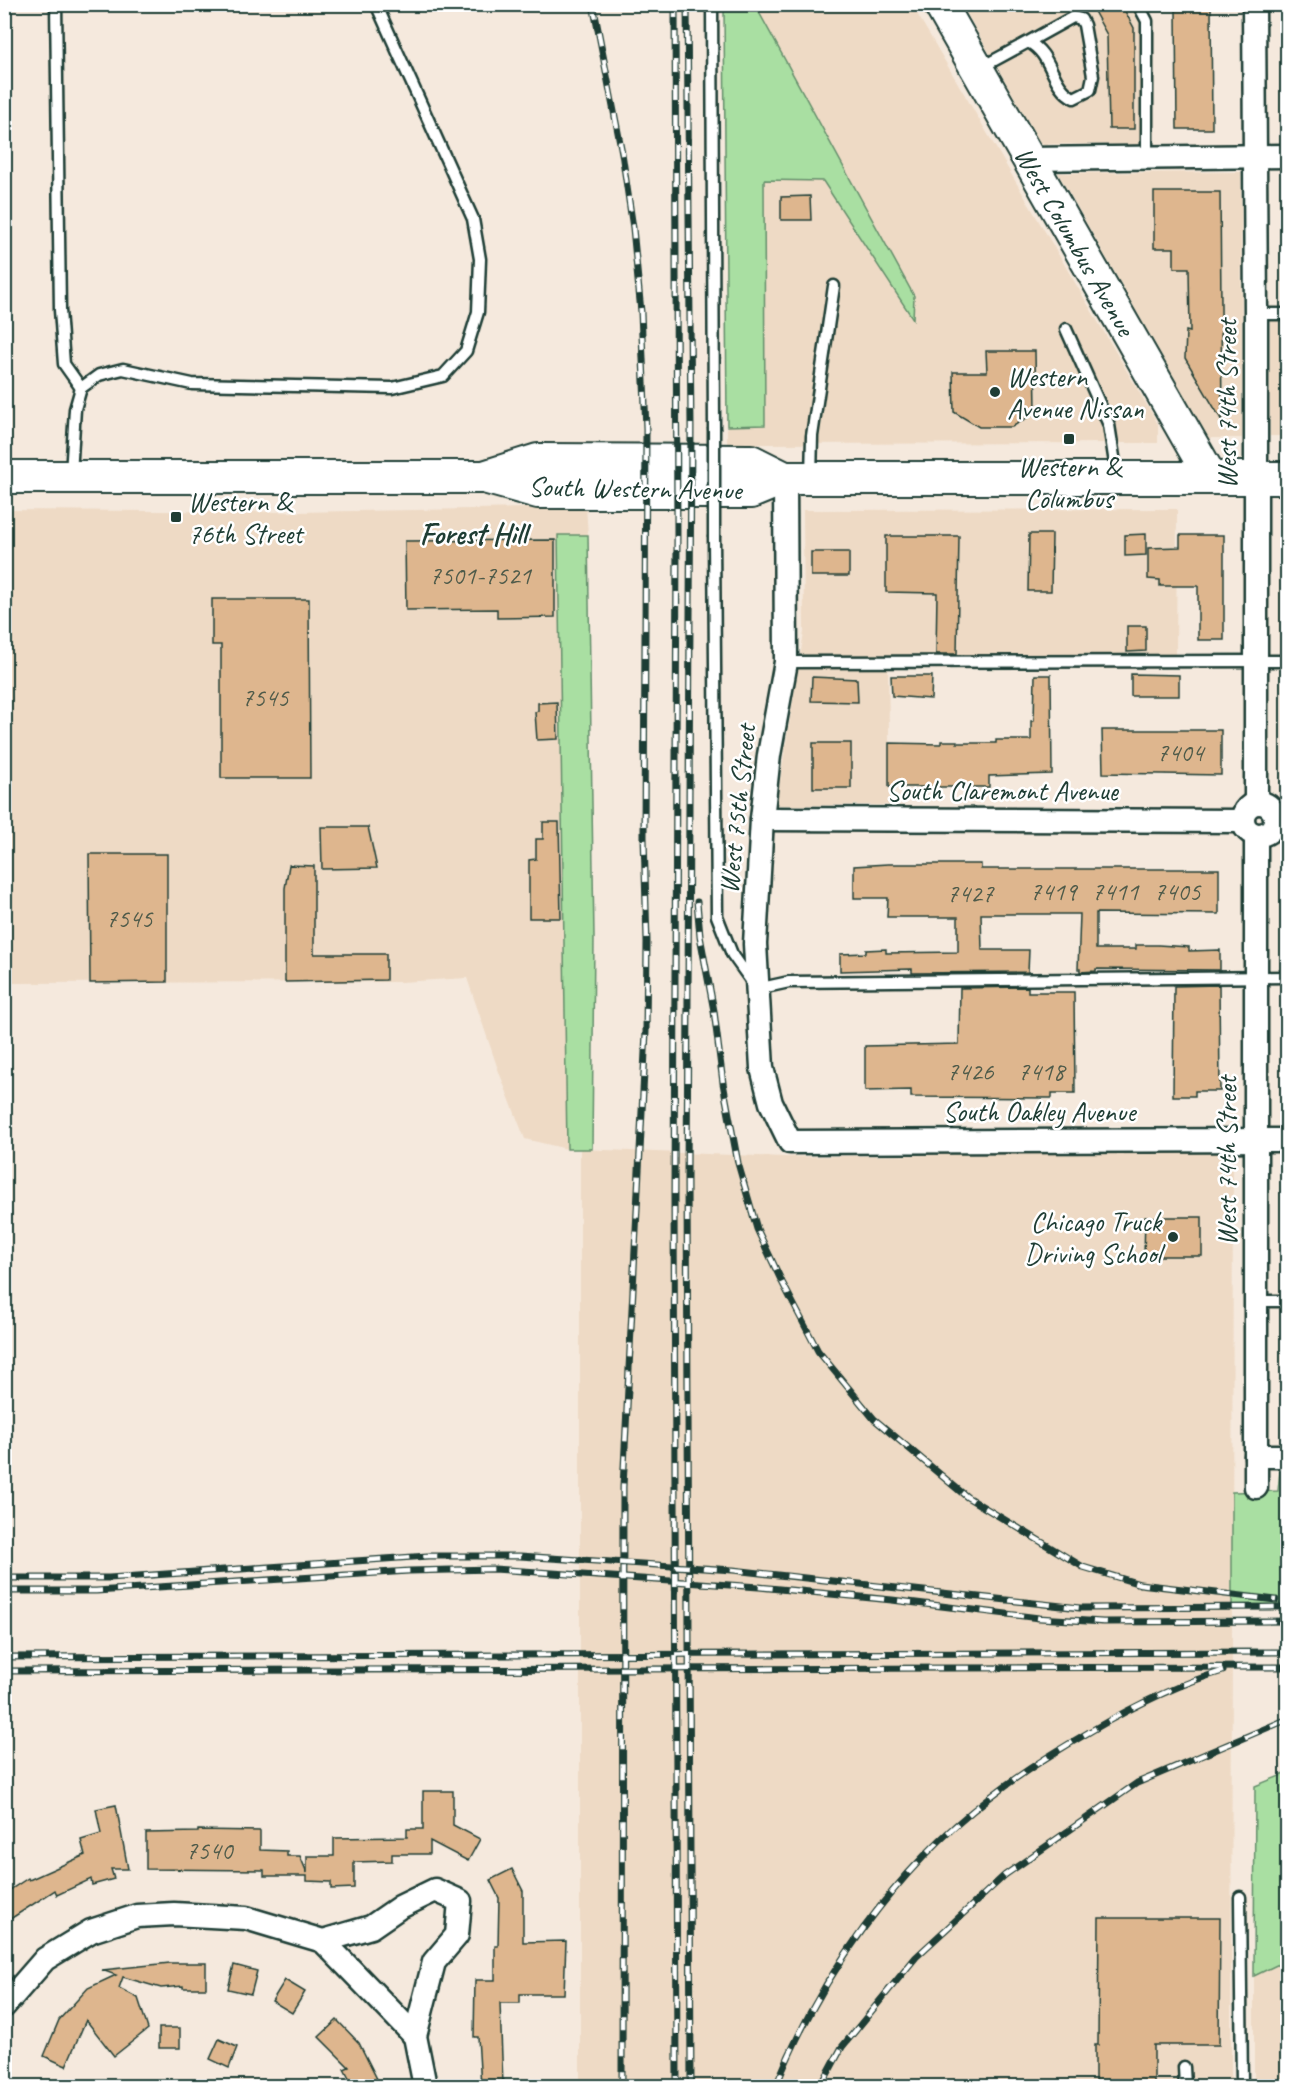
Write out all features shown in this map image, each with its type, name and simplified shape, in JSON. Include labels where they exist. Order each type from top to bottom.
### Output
[{"type":"main road","name":"West Columbus Avenue","points":[[940,4],[1211,478]]},
{"type":"main road","name":"South Western Avenue","points":[[4,477],[484,477],[538,460],[751,460],[798,478],[1287,478]]},
{"type":"street","name":"West 74th Street","points":[[1254,4],[1256,661],[1251,820],[1256,977],[1256,1487]]},
{"type":"street","points":[[1028,159],[1287,156]]},
{"type":"street","name":"West 75th Street","points":[[790,1142],[771,1102],[762,1068],[755,944],[762,819],[769,755],[786,662],[798,478]]},
{"type":"street","name":"South Claremont Avenue","points":[[762,819],[1251,820]]},
{"type":"street","points":[[1251,820],[1261,836],[1281,821]]},
{"type":"street","name":"South Oakley Avenue","points":[[790,1142],[1287,1140]]},
{"type":"street","points":[[1256,1456],[1287,1456]]},
{"type":"street","points":[[323,1941],[371,1927],[400,1907],[435,1890],[460,1901],[457,1935],[434,1962],[416,2036],[425,2086]]},
{"type":"street","points":[[4,2006],[45,1959],[91,1931],[136,1916],[174,1914],[246,1918],[323,1941],[416,2036]]},
{"type":"lane","points":[[56,4],[60,310],[64,364],[81,387]]},
{"type":"lane","points":[[71,476],[75,409],[81,387],[99,375],[123,369],[192,384],[392,388],[443,376],[466,351],[478,312],[480,259],[473,219],[376,4]]},
{"type":"lane","points":[[712,4],[717,916],[732,954],[757,989],[789,982],[1287,977]]},
{"type":"lane","points":[[1138,4],[1147,21],[1147,159]]},
{"type":"lane","points":[[977,69],[1073,17],[1081,20],[1084,25],[1093,76],[1090,90],[1074,98],[1065,93],[1039,47],[1028,42]]},
{"type":"lane","points":[[798,478],[812,436],[834,286]]},
{"type":"lane","points":[[1256,314],[1287,314]]},
{"type":"lane","points":[[1066,329],[1109,425],[1117,479]]},
{"type":"lane","points":[[786,662],[1287,661]]},
{"type":"lane","points":[[1256,1301],[1287,1301]]},
{"type":"lane","points":[[1240,1897],[1242,2086]]},
{"type":"lane","points":[[1184,2067],[1185,2086]]},
{"type":"shaded area","points":[[724,5],[912,5],[1158,424],[1158,443],[727,444]]},
{"type":"shaded area","points":[[962,5],[1138,5],[1147,21],[1147,145],[1041,144]]},
{"type":"shaded area","points":[[1241,172],[1242,438],[1209,438],[1058,173]]},
{"type":"shaded area","points":[[1270,314],[1287,314],[1287,436],[1270,436]]},
{"type":"shaded area","points":[[586,507],[588,535],[558,536],[567,1149],[525,1139],[467,978],[401,982],[5,983],[4,510],[296,512]]},
{"type":"shaded area","points":[[1279,507],[1287,507],[1287,661],[1279,661]]},
{"type":"shaded area","points":[[1177,509],[1176,661],[888,662],[890,805],[776,805],[804,632],[803,510]]},
{"type":"shaded area","points":[[580,1149],[784,1157],[1233,1151],[1231,2086],[580,2086]]},
{"type":"shaded area","points":[[1287,1960],[1287,2086],[1254,2086],[1254,1976]]},
{"type":"green space","points":[[724,5],[755,5],[914,296],[913,319],[823,181],[764,180],[765,425],[727,426]]},
{"type":"green space","points":[[558,535],[588,535],[594,938],[592,1149],[567,1149]]},
{"type":"green space","points":[[1280,1471],[1287,1471],[1287,1609],[1232,1605],[1232,1492],[1278,1491]]},
{"type":"green space","points":[[1287,1773],[1287,1960],[1254,1976],[1255,1786]]},
{"type":"building","points":[[1090,4],[1121,4],[1134,28],[1134,129],[1109,129],[1107,35]]},
{"type":"building","points":[[1211,7],[1212,129],[1177,129],[1176,8]]},
{"type":"building","points":[[1154,192],[1220,192],[1222,421],[1185,358],[1186,331],[1190,332],[1189,268],[1174,268],[1174,248],[1154,248]]},
{"type":"building","points":[[810,196],[811,220],[781,220],[781,197]]},
{"type":"building","name":"Western Avenue Nissan","points":[[986,351],[1035,351],[1036,412],[1012,427],[979,427],[954,412],[953,372],[987,372]]},
{"type":"building","points":[[1029,534],[1052,534],[1051,591],[1028,591]]},
{"type":"building","points":[[1146,534],[1146,555],[1125,556],[1125,535]]},
{"type":"building","points":[[1180,535],[1224,535],[1224,640],[1198,640],[1198,586],[1160,586],[1160,580],[1148,579],[1148,548],[1180,547]]},
{"type":"building","points":[[886,536],[959,536],[957,654],[936,654],[937,593],[886,592]]},
{"type":"building","points":[[555,540],[555,617],[497,618],[497,609],[406,610],[405,541]]},
{"type":"building","points":[[811,552],[849,552],[849,576],[811,576]]},
{"type":"building","points":[[212,599],[309,599],[310,778],[221,778],[221,645],[212,645]]},
{"type":"building","points":[[1127,626],[1146,626],[1146,651],[1127,652]]},
{"type":"building","points":[[1131,674],[1179,675],[1179,696],[1131,696]]},
{"type":"building","points":[[1035,675],[1051,675],[1052,774],[989,776],[989,787],[889,787],[889,743],[941,744],[941,741],[957,741],[957,743],[996,743],[996,740],[1031,740],[1031,721],[1034,721]]},
{"type":"building","points":[[891,676],[932,676],[931,699],[892,696]]},
{"type":"building","points":[[812,677],[857,679],[858,702],[811,701]]},
{"type":"building","points":[[557,702],[558,739],[537,740],[535,712],[538,711],[538,703]]},
{"type":"building","points":[[1102,730],[1221,730],[1221,775],[1103,773]]},
{"type":"building","points":[[813,743],[851,743],[851,788],[813,788]]},
{"type":"building","points":[[543,822],[559,822],[561,918],[529,918],[529,860],[536,859],[536,839],[543,839]]},
{"type":"building","points":[[321,827],[368,827],[377,868],[322,869]]},
{"type":"building","points":[[89,854],[167,854],[167,982],[90,983]]},
{"type":"building","points":[[981,864],[981,869],[1219,869],[1219,914],[1096,913],[1096,949],[1136,949],[1136,945],[1158,945],[1189,947],[1189,951],[1220,950],[1220,970],[1096,969],[1096,971],[1080,972],[1078,969],[1080,914],[981,914],[982,950],[1029,950],[1028,972],[912,973],[912,969],[840,971],[840,954],[866,953],[866,950],[886,949],[886,953],[958,952],[958,917],[887,917],[888,898],[854,898],[854,866]]},
{"type":"building","points":[[289,865],[314,866],[314,954],[386,954],[386,980],[285,982],[285,888]]},
{"type":"building","points":[[1219,985],[1220,1091],[1195,1091],[1195,1096],[1173,1096],[1174,986]]},
{"type":"building","points":[[1028,987],[1028,992],[1074,992],[1075,1093],[1052,1093],[1052,1098],[911,1097],[911,1090],[865,1091],[865,1046],[959,1044],[960,988]]},
{"type":"building","name":"Chicago Truck Driving School","points":[[1145,1217],[1202,1217],[1202,1256],[1144,1256]]},
{"type":"building","points":[[423,1791],[453,1791],[453,1825],[480,1839],[468,1861],[430,1841],[430,1854],[392,1854],[392,1861],[354,1862],[354,1888],[331,1889],[331,1882],[307,1881],[307,1876],[264,1876],[264,1870],[146,1869],[146,1833],[198,1832],[198,1830],[260,1831],[260,1850],[287,1851],[287,1856],[300,1856],[307,1873],[307,1856],[334,1856],[334,1838],[407,1837],[407,1829],[423,1829]]},
{"type":"building","points":[[116,1805],[128,1869],[111,1869],[114,1879],[92,1885],[91,1879],[57,1895],[55,1890],[4,1923],[4,1894],[28,1878],[29,1880],[85,1855],[81,1840],[101,1834],[96,1809]]},
{"type":"building","points":[[512,1869],[523,1891],[523,1942],[566,1941],[564,1994],[520,1994],[520,2003],[500,2003],[503,2086],[481,2086],[478,2037],[474,2037],[475,1980],[495,1980],[499,1898],[490,1880]]},
{"type":"building","points":[[1099,1918],[1220,1918],[1219,2045],[1154,2045],[1154,2086],[1095,2086],[1095,2045],[1098,2045]]},
{"type":"building","points":[[170,1963],[206,1963],[206,1988],[183,1988],[183,1986],[161,1988],[123,1977],[119,1988],[138,1998],[148,2029],[114,2056],[86,2020],[66,2066],[44,2056],[59,2020],[88,1988],[116,1975],[102,1970]]},
{"type":"building","points":[[234,1965],[257,1971],[251,1994],[228,1989]]},
{"type":"building","points":[[285,1980],[305,1992],[292,2013],[272,2001]]},
{"type":"building","points":[[337,2020],[359,2043],[377,2079],[362,2086],[353,2086],[344,2069],[349,2067],[319,2037]]},
{"type":"building","points":[[159,2028],[180,2028],[180,2048],[159,2048]]},
{"type":"building","points":[[219,2039],[237,2047],[229,2068],[210,2059]]},
{"type":"railway","points":[[593,4],[622,153],[633,228],[641,312],[646,429],[644,837],[647,942],[646,1032],[623,1487],[622,2086]]},
{"type":"railway","points":[[675,4],[677,537],[674,1194],[677,2086]]},
{"type":"railway","points":[[687,4],[691,427],[687,1182],[691,2086]]},
{"type":"railway","points":[[697,902],[700,936],[714,1011],[723,1083],[738,1163],[757,1229],[818,1351],[874,1419],[967,1497],[1083,1567],[1140,1584],[1276,1600]]},
{"type":"railway","points":[[4,1578],[109,1578],[428,1556],[520,1556],[733,1570],[1080,1608],[1288,1607]]},
{"type":"railway","points":[[4,1591],[96,1591],[409,1571],[494,1569],[759,1587],[1039,1618],[1103,1622],[1288,1621]]},
{"type":"railway","points":[[4,1657],[1288,1652]]},
{"type":"railway","points":[[4,1671],[1288,1667]]},
{"type":"railway","points":[[776,2086],[814,2005],[864,1928],[892,1892],[955,1826],[1014,1780],[1078,1739],[1156,1697],[1189,1682],[1223,1671]]},
{"type":"railway","points":[[821,2086],[842,2047],[916,1957],[1005,1875],[1137,1783],[1288,1719]]},
{"type":"place","name":"Western Avenue Nissan","points":[[995,392]]},
{"type":"place","name":"Western & Columbus","points":[[1069,439]]},
{"type":"place","name":"Western & 76th Street","points":[[176,517]]},
{"type":"place","name":"Chicago Truck Driving School","points":[[1173,1237]]},
{"type":"district","name":"Forest Hill","points":[[473,534]]}]
